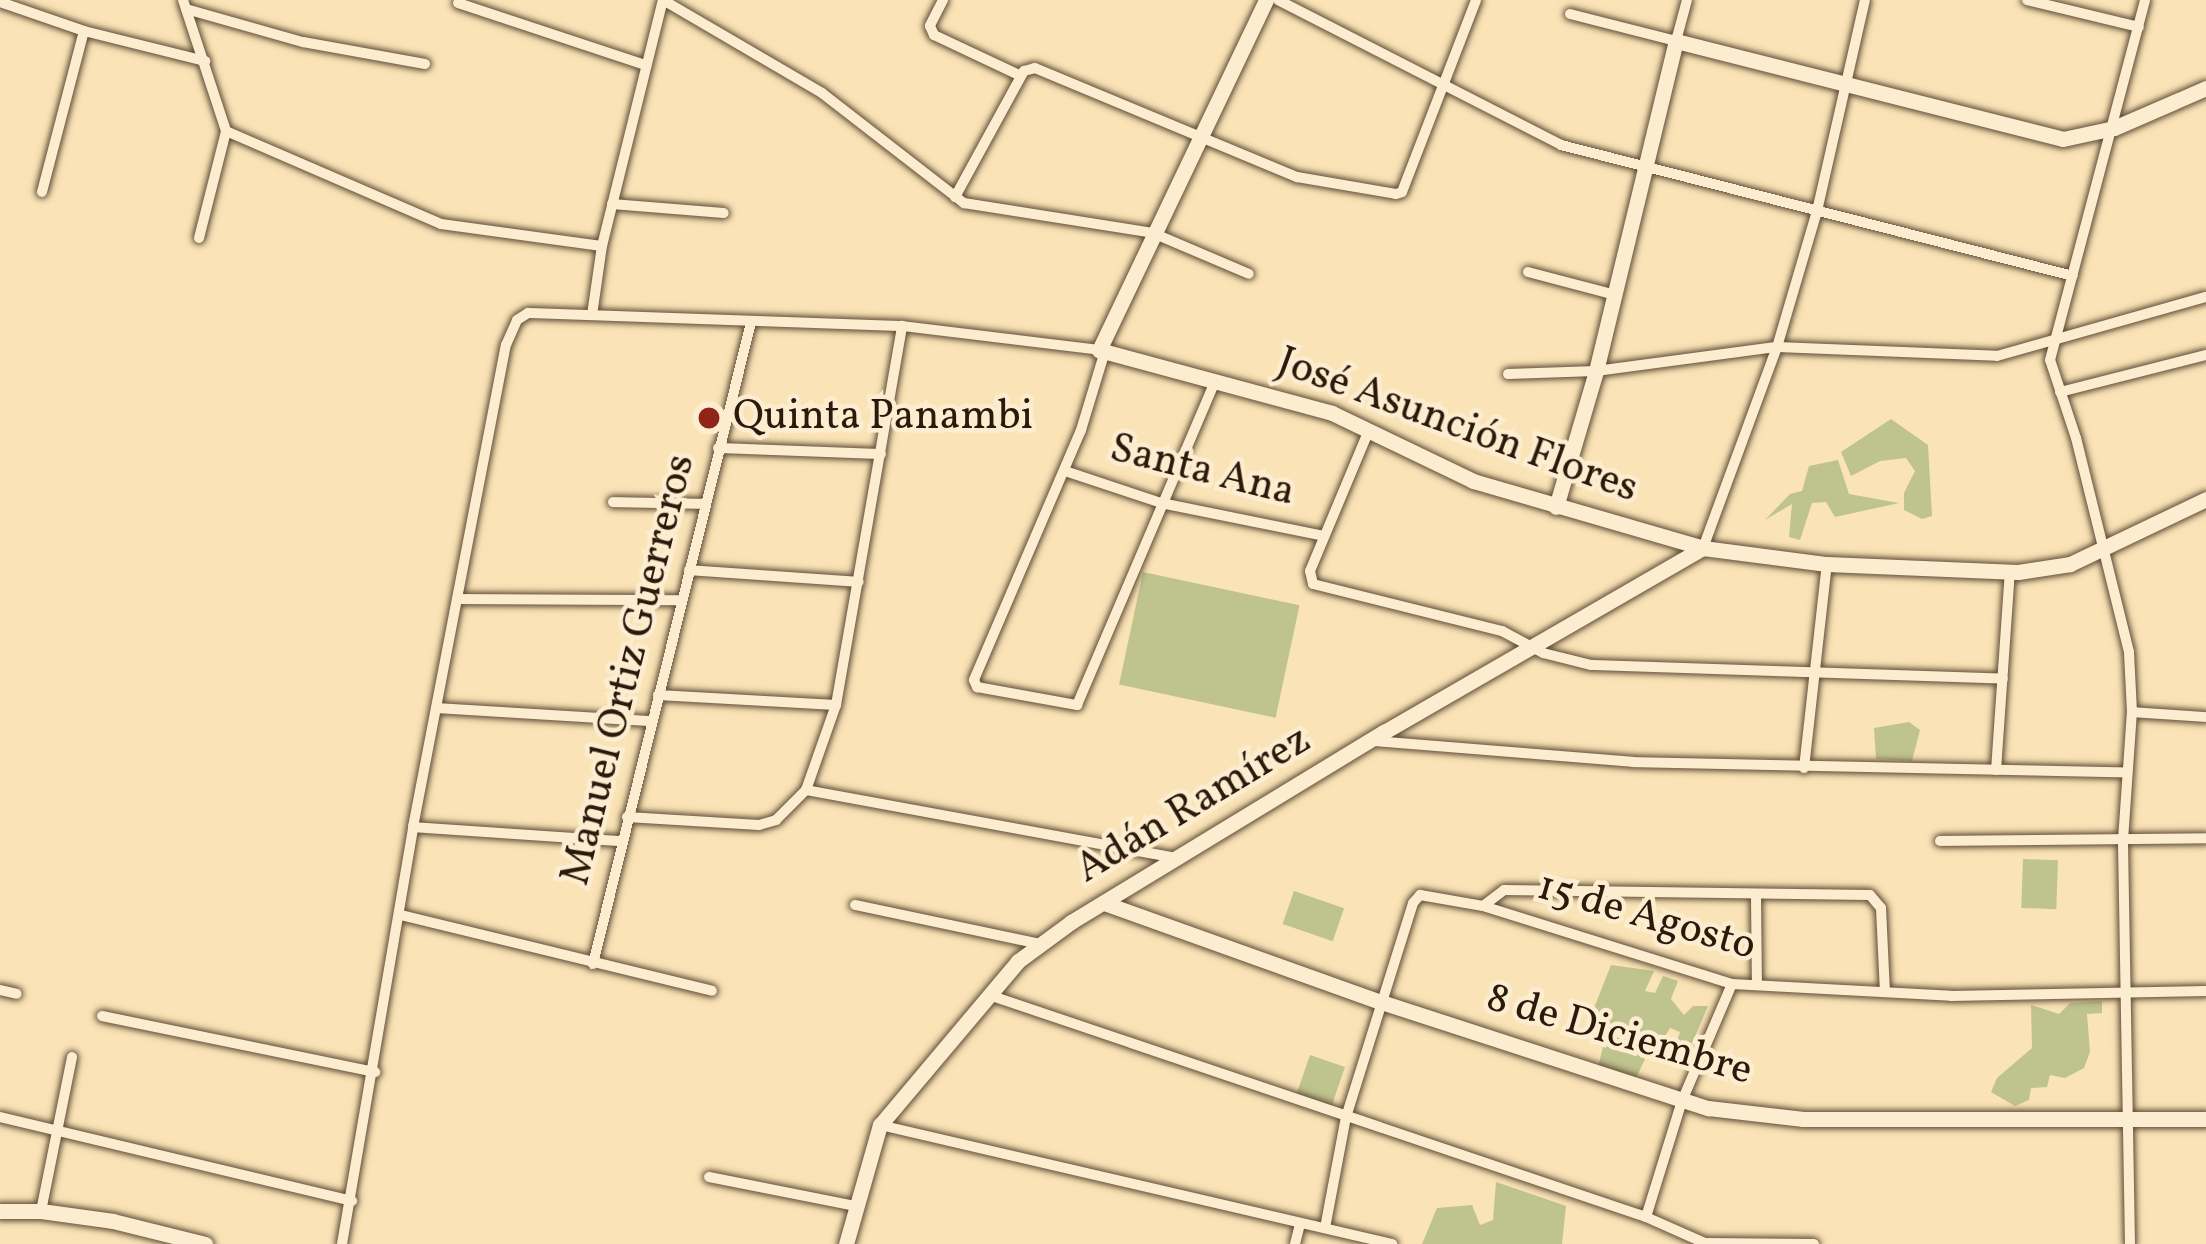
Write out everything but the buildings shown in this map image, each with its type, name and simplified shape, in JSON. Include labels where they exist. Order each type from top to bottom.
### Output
[{"type":"street","points":[[592,315],[602,246],[663,0],[822,93],[975,208],[1153,233],[1249,274]]},
{"type":"street","points":[[943,0],[930,26],[934,35],[1021,76]]},
{"type":"street","points":[[1215,382],[1077,705],[977,686],[974,680],[1065,471],[1102,351],[1153,233],[1266,0]]},
{"type":"street","points":[[1278,0],[1562,145],[2074,276]]},
{"type":"street","points":[[956,197],[1021,76],[1035,68],[1297,178],[1402,192],[1476,0]]},
{"type":"street","points":[[1556,507],[1596,371],[1687,0]]},
{"type":"street","points":[[1703,548],[1777,347],[1817,211],[1865,0]]},
{"type":"street","points":[[2027,0],[2139,27]]},
{"type":"street","points":[[2130,1244],[2122,840],[2132,712],[2129,652],[2050,360],[2145,0]]},
{"type":"street","points":[[0,2],[84,32],[205,61]]},
{"type":"street","points":[[458,3],[646,65]]},
{"type":"street","points":[[184,4],[226,131],[199,238]]},
{"type":"street","points":[[184,4],[303,41],[424,64]]},
{"type":"street","points":[[1570,14],[2044,136],[2081,140],[2206,88]]},
{"type":"street","points":[[42,192],[84,32]]},
{"type":"street","points":[[226,131],[441,224],[602,246]]},
{"type":"street","points":[[612,204],[724,213]]},
{"type":"street","points":[[1528,272],[1612,294]]},
{"type":"street","points":[[1508,374],[1596,371],[1777,347],[1976,358],[2051,344],[2206,297]]},
{"type":"street","name":"José Asunción Flores","points":[[457,599],[506,345],[517,320],[528,313],[902,326],[1102,351],[1332,413],[1473,481],[1556,507],[1703,548],[1827,564],[2010,572],[2070,563],[2206,499]]},
{"type":"street","name":"Manuel Ortiz Guerreros","points":[[593,964],[752,322]]},
{"type":"street","points":[[627,818],[759,825],[776,820],[806,790],[836,705],[902,326]]},
{"type":"street","points":[[2060,392],[2206,355]]},
{"type":"street","points":[[1369,430],[1310,571],[1313,584],[1502,632],[1528,647],[1591,665],[2003,679]]},
{"type":"street","points":[[718,448],[881,454]]},
{"type":"street","name":"Santa Ana","points":[[1065,471],[1161,503],[1324,536]]},
{"type":"street","points":[[614,502],[705,504]]},
{"type":"street","name":"Adán Ramírez","points":[[846,1244],[880,1125],[989,995],[1040,944],[1369,741],[1703,548]]},
{"type":"street","points":[[1804,768],[1827,564]]},
{"type":"street","points":[[689,570],[859,582]]},
{"type":"street","points":[[1996,770],[2010,572]]},
{"type":"street","points":[[342,1244],[457,599],[680,600]]},
{"type":"street","points":[[658,695],[836,705]]},
{"type":"street","points":[[436,708],[650,721]]},
{"type":"street","points":[[2132,712],[2206,717]]},
{"type":"street","points":[[1369,741],[1633,762],[2124,772]]},
{"type":"street","points":[[806,790],[1180,859]]},
{"type":"street","points":[[413,827],[622,841]]},
{"type":"street","points":[[1940,841],[2206,838]]},
{"type":"street","points":[[1483,906],[1504,890],[1870,895],[1878,900],[1885,992]]},
{"type":"street","name":"15 de Agosto","points":[[1325,1228],[1346,1117],[1420,895],[1483,906],[1732,984],[1885,992],[2206,991]]},
{"type":"street","points":[[1756,896],[1757,985]]},
{"type":"street","name":"8 de Diciembre","points":[[1104,903],[1381,1002],[1682,1101],[1803,1119],[2206,1119]]},
{"type":"street","points":[[855,905],[1040,944]]},
{"type":"street","points":[[401,914],[712,992]]},
{"type":"street","points":[[1646,1217],[1682,1101],[1732,984]]},
{"type":"street","points":[[0,990],[17,994]]},
{"type":"street","points":[[989,995],[1646,1217],[1704,1244],[1814,1244]]},
{"type":"street","points":[[102,1016],[375,1072]]},
{"type":"street","points":[[40,1210],[72,1057]]},
{"type":"street","points":[[0,1117],[55,1134],[352,1201]]},
{"type":"street","points":[[880,1125],[1393,1244]]},
{"type":"street","points":[[709,1178],[856,1206]]},
{"type":"street","points":[[0,1211],[40,1210],[113,1221],[205,1244]]},
{"type":"street","points":[[1295,1244],[1300,1224]]},
{"type":"green space","points":[[1891,419],[1928,445],[1932,516],[1922,519],[1904,510],[1904,493],[1915,471],[1906,458],[1880,461],[1851,476],[1841,452]]},
{"type":"green space","points":[[1838,460],[1849,494],[1899,503],[1835,517],[1826,502],[1812,503],[1800,540],[1789,537],[1792,504],[1765,520],[1790,494],[1802,491],[1809,466]]},
{"type":"green space","points":[[1143,572],[1300,605],[1276,718],[1119,684]]},
{"type":"green space","points":[[1909,722],[1920,730],[1912,761],[1876,759],[1874,728]]},
{"type":"green space","points":[[2023,859],[2058,860],[2056,909],[2021,908]]},
{"type":"green space","points":[[1294,891],[1344,908],[1333,941],[1283,924]]},
{"type":"green space","points":[[1611,965],[1654,971],[1645,991],[1655,993],[1663,976],[1678,981],[1671,999],[1684,1015],[1693,1006],[1708,1006],[1690,1048],[1676,1044],[1680,1032],[1670,1028],[1661,1043],[1653,1043],[1634,1082],[1598,1067],[1604,1043],[1590,1018]]},
{"type":"green space","points":[[2102,1001],[2102,1013],[2087,1014],[2090,1052],[2084,1068],[2065,1078],[2050,1075],[2047,1087],[2031,1088],[2029,1100],[2015,1106],[1991,1092],[1997,1078],[2032,1048],[2031,1005],[2059,1014],[2070,1003]]},
{"type":"green space","points":[[1310,1055],[1345,1067],[1331,1107],[1296,1095]]},
{"type":"green space","points":[[1496,1182],[1566,1206],[1562,1244],[1422,1244],[1437,1208],[1472,1205],[1480,1225],[1493,1220]]},
{"type":"place","name":"Quinta Panambi","points":[[709,418]]}]
